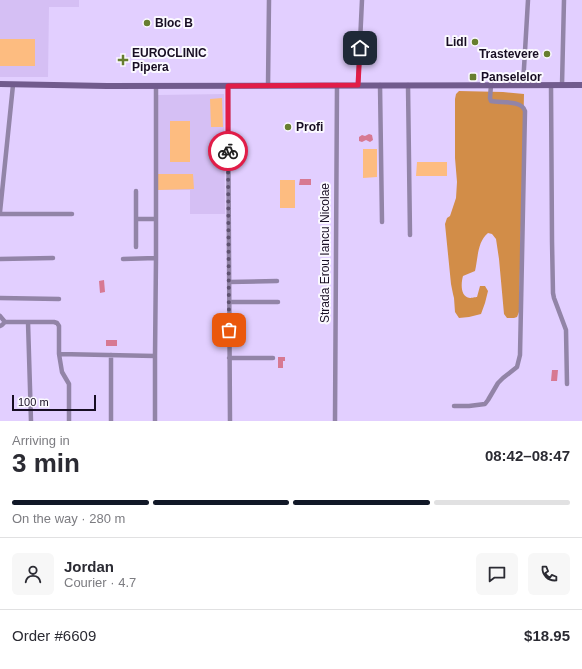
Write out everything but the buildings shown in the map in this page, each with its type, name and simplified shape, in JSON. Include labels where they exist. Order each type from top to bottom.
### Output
[{"type":"street","points":[[268,86],[269,0]]},
{"type":"street","points":[[358,85],[362,0]]},
{"type":"street","points":[[523,84],[528,0]]},
{"type":"street","points":[[562,85],[564,0]]},
{"type":"street","points":[[0,84],[81,86],[582,85]]},
{"type":"street","points":[[13,84],[0,213],[72,214]]},
{"type":"street","name":"Strada Erou Iancu Nicolae","points":[[335,421],[337,85]]},
{"type":"street","points":[[380,85],[382,222]]},
{"type":"street","points":[[408,85],[410,235]]},
{"type":"street","points":[[454,406],[485,404],[503,378],[517,367],[520,355],[525,111],[521,105],[515,103],[491,101],[490,85]]},
{"type":"street","points":[[551,85],[553,293],[566,330],[567,384]]},
{"type":"street","points":[[155,421],[156,86]]},
{"type":"street","points":[[228,86],[230,421]]},
{"type":"street","points":[[136,191],[136,247]]},
{"type":"street","points":[[136,220],[156,219]]},
{"type":"street","points":[[0,259],[53,258]]},
{"type":"street","points":[[123,259],[156,258]]},
{"type":"street","points":[[229,282],[277,281]]},
{"type":"street","points":[[0,298],[59,299]]},
{"type":"street","points":[[229,302],[278,302]]},
{"type":"street","points":[[0,316],[5,322]]},
{"type":"street","points":[[0,326],[2,326],[5,322],[57,323],[59,326],[59,354],[62,372],[69,384],[69,421]]},
{"type":"street","points":[[28,322],[31,421]]},
{"type":"street","points":[[59,354],[155,356]]},
{"type":"street","points":[[111,355],[111,421]]},
{"type":"street","points":[[229,358],[273,358]]},
{"type":"shaded area","points":[[0,0],[79,0],[79,7],[49,7],[48,77],[0,77]]},
{"type":"shaded area","points":[[0,39],[35,39],[35,66],[0,66]]},
{"type":"shaded area","points":[[459,91],[524,94],[519,312],[517,317],[514,318],[507,318],[504,314],[496,239],[492,234],[488,233],[484,237],[478,251],[475,271],[463,276],[462,282],[464,295],[467,297],[477,297],[480,286],[485,286],[488,291],[481,314],[459,318],[455,312],[445,224],[447,218],[450,216],[456,198],[455,99],[456,94]]},
{"type":"shaded area","points":[[224,94],[225,214],[190,214],[190,190],[158,190],[158,95]]},
{"type":"shaded area","points":[[222,98],[223,127],[211,127],[210,99]]},
{"type":"shaded area","points":[[170,121],[190,121],[190,162],[170,162]]},
{"type":"shaded area","points":[[369,134],[372,135],[373,140],[370,142],[366,140],[362,142],[359,141],[359,137]]},
{"type":"shaded area","points":[[363,149],[377,149],[377,177],[363,178]]},
{"type":"shaded area","points":[[417,162],[447,162],[447,176],[416,176]]},
{"type":"shaded area","points":[[158,174],[193,174],[194,189],[158,190]]},
{"type":"shaded area","points":[[300,179],[311,179],[311,185],[299,185]]},
{"type":"shaded area","points":[[280,180],[295,180],[295,208],[280,208]]},
{"type":"shaded area","points":[[104,280],[105,292],[100,293],[99,281]]},
{"type":"shaded area","points":[[106,340],[117,340],[117,346],[106,346]]},
{"type":"shaded area","points":[[278,357],[285,357],[285,361],[283,361],[283,368],[278,368]]},
{"type":"shaded area","points":[[552,370],[558,370],[557,381],[551,381]]},
{"type":"way so far","points":[[228,151],[229,330]]},
{"type":"place","name":"Bloc B","points":[[147,23]]},
{"type":"place","name":"Lidl","points":[[475,42]]},
{"type":"place","name":"Trastevere","points":[[547,54]]},
{"type":"place","name":"EUROCLINIC Pipera","points":[[123,60]]},
{"type":"place","name":"Panselelor","points":[[473,77]]},
{"type":"place","name":"Profi","points":[[288,127]]},
{"type":"route","points":[[228,151],[228,86],[358,85],[360,48]]}]
